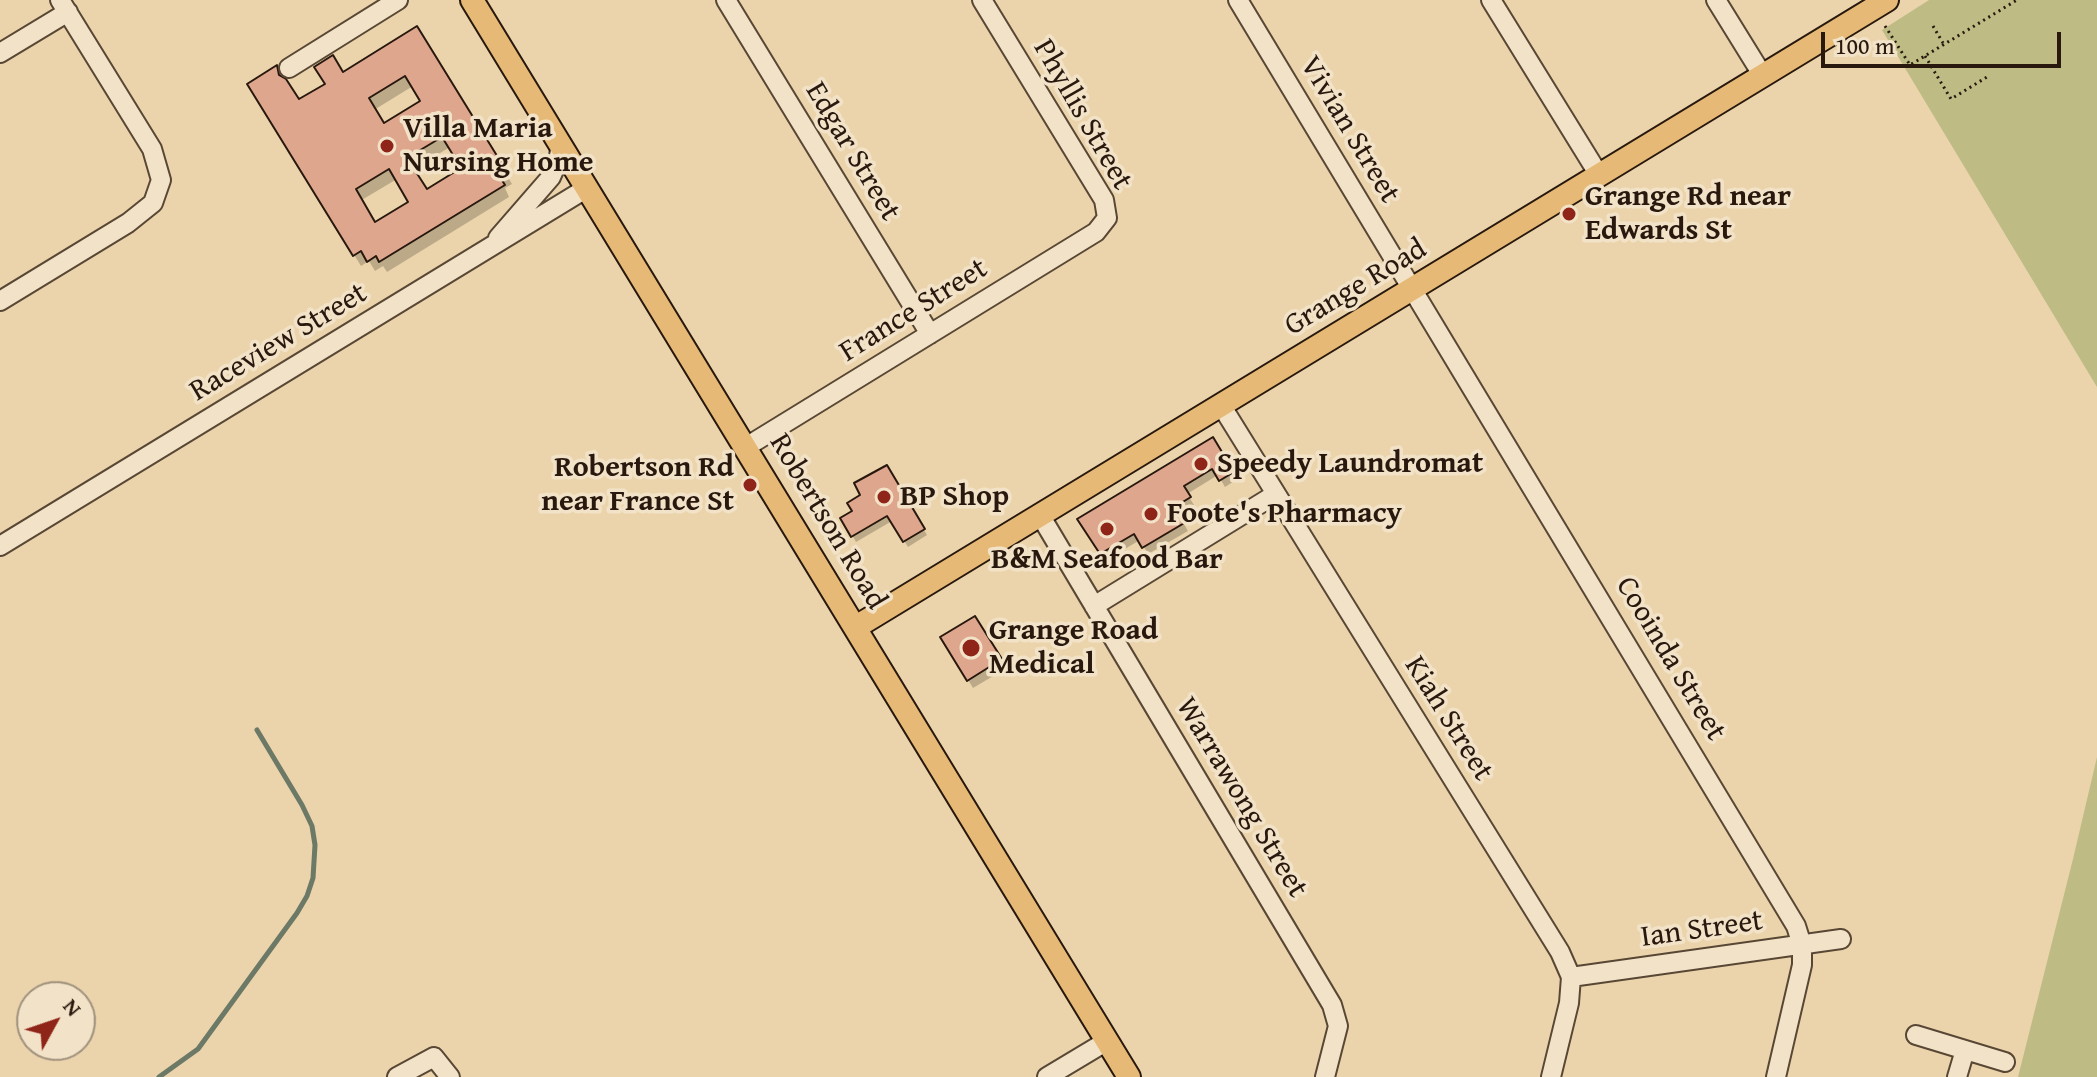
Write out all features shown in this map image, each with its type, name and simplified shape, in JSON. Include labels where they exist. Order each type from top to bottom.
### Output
[{"type":"main road","name":"Robertson Road","points":[[472,0],[1129,1077]]},
{"type":"main road","name":"Grange Road","points":[[856,627],[1887,0]]},
{"type":"street","points":[[289,68],[398,0]]},
{"type":"street","name":"Edgar Street","points":[[726,0],[930,334]]},
{"type":"street","name":"Phyllis Street","points":[[982,0],[1104,200],[1107,218]]},
{"type":"street","name":"Vivian Street","points":[[1238,0],[1413,289]]},
{"type":"street","points":[[1491,0],[1599,175]]},
{"type":"street","points":[[1716,0],[1763,76]]},
{"type":"street","points":[[0,53],[64,6],[152,149],[161,180],[153,203],[128,223],[0,301]]},
{"type":"street","points":[[492,247],[551,177],[561,145]]},
{"type":"street","name":"Raceview Street","points":[[0,546],[587,188]]},
{"type":"street","name":"France Street","points":[[746,447],[1096,232],[1107,218]]},
{"type":"street","name":"Cooinda Street","points":[[1413,289],[1796,926],[1802,945],[1802,965],[1776,1077]]},
{"type":"street","name":"Kiah Street","points":[[1221,405],[1560,952],[1571,977]]},
{"type":"street","points":[[1094,606],[1276,494]]},
{"type":"street","name":"Warrawong Street","points":[[1040,515],[1332,1005],[1338,1026],[1325,1077]]},
{"type":"street","name":"Ian Street","points":[[1571,977],[1841,939]]},
{"type":"street","points":[[1551,1077],[1569,1003],[1571,977]]},
{"type":"street","points":[[1916,1035],[2005,1062]]},
{"type":"street","points":[[1047,1077],[1107,1041]]},
{"type":"street","points":[[1957,1077],[1965,1050]]},
{"type":"street","points":[[397,1077],[434,1057],[450,1077]]},
{"type":"path","points":[[1885,26],[1910,65],[2017,0]]},
{"type":"path","points":[[1933,26],[1944,44]]},
{"type":"path","points":[[1925,56],[1951,99],[1987,77]]},
{"type":"shaded area","points":[[1929,0],[2097,0],[2097,387],[1882,30]]},
{"type":"shaded area","points":[[2097,757],[2097,1077],[2018,1077],[2073,859]]},
{"type":"building","name":"Villa Maria Nursing Home","points":[[417,26],[507,172],[500,177],[505,185],[379,262],[376,256],[367,262],[361,251],[353,256],[247,84],[277,65],[279,75],[286,79],[299,99],[325,84],[314,67],[333,55],[343,72]],"holes":[[[405,76],[420,101],[384,123],[369,98]],[[442,137],[461,168],[427,189],[407,158]],[[389,169],[408,202],[375,222],[356,189]]]},
{"type":"building","points":[[1213,437],[1234,472],[1219,481],[1212,469],[1184,486],[1191,497],[1176,506],[1186,522],[1142,548],[1134,534],[1100,554],[1077,519]]},
{"type":"building","points":[[887,465],[925,529],[903,542],[887,516],[851,537],[840,518],[852,511],[847,503],[860,495],[854,483]]},
{"type":"building","name":"Grange Road Medical","points":[[975,616],[1002,659],[967,681],[940,637]]},
{"type":"waterway","points":[[159,1077],[198,1049],[297,913],[313,878],[315,845],[312,826],[257,730]]},
{"type":"place","name":"Villa Maria Nursing Home","points":[[387,146]]},
{"type":"place","name":"Grange Rd near Edwards St","points":[[1569,214]]},
{"type":"place","name":"Speedy Laundromat","points":[[1201,464]]},
{"type":"place","name":"Robertson Rd near France St","points":[[750,485]]},
{"type":"place","name":"BP Shop","points":[[884,497]]},
{"type":"place","name":"Foote's Pharmacy","points":[[1151,514]]},
{"type":"place","name":"B&M Seafood Bar","points":[[1107,529]]},
{"type":"place","name":"Grange Road Medical","points":[[971,648]]}]
